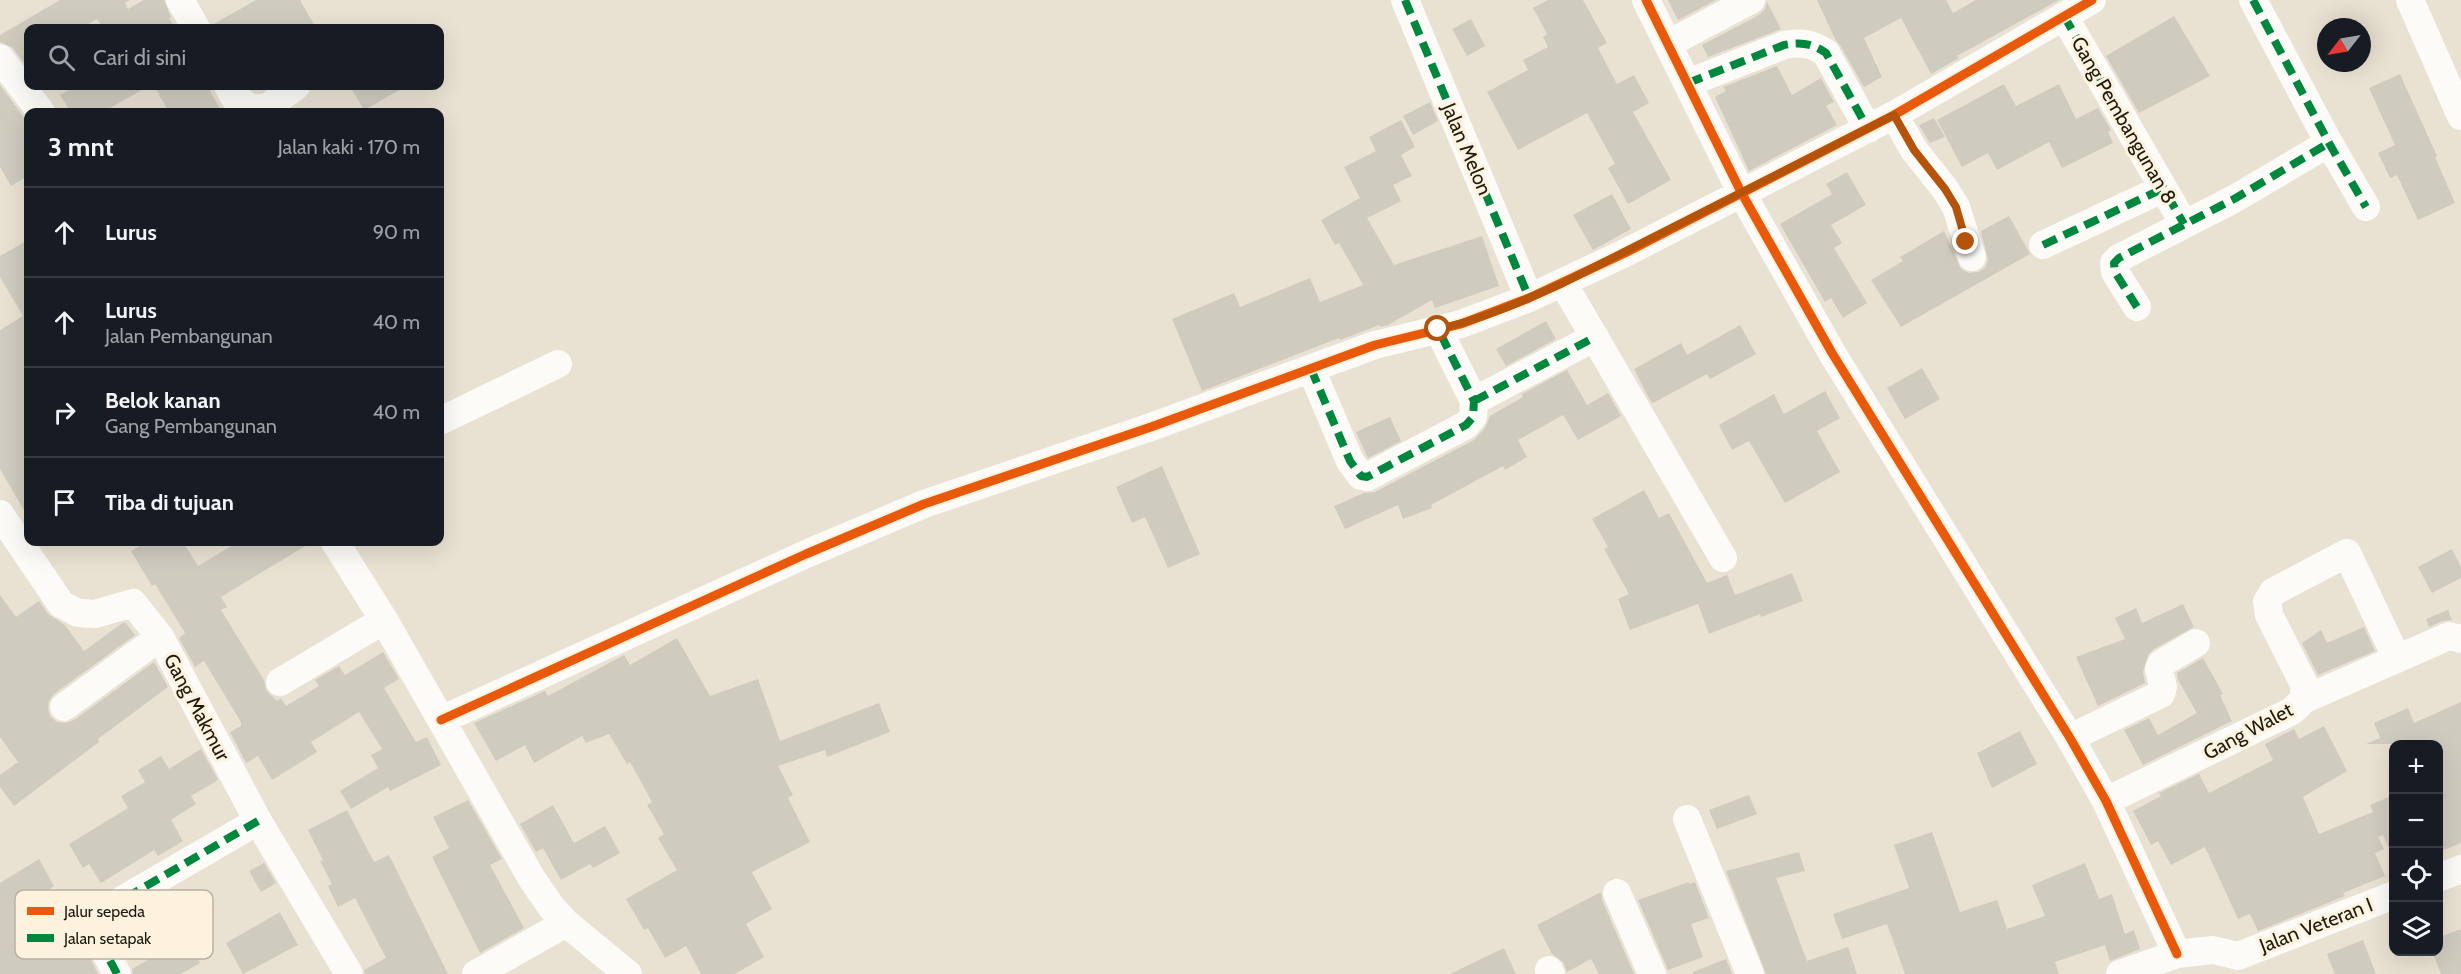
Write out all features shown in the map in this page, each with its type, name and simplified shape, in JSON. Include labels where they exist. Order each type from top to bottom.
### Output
[{"type":"street","points":[[180,0],[194,24]]},
{"type":"street","name":"Jalan Melon","points":[[1404,0],[1529,298]]},
{"type":"street","points":[[1646,0],[1741,192],[1832,353],[2070,738],[2106,801],[2177,954]]},
{"type":"street","points":[[1668,44],[1751,0]]},
{"type":"street","points":[[2253,0],[2366,207]]},
{"type":"street","points":[[2410,0],[2461,116]]},
{"type":"street","points":[[441,720],[717,594],[924,504],[1151,427],[1375,345],[1461,324],[1529,298],[1868,129],[2090,1]]},
{"type":"street","name":"Gang Pembangunan 8","points":[[2064,16],[2184,224]]},
{"type":"street","points":[[1688,83],[1784,45],[1798,42],[1816,46],[1826,53],[1868,129]]},
{"type":"street","points":[[0,58],[24,90]]},
{"type":"street","points":[[24,90],[38,108]]},
{"type":"street","points":[[230,90],[234,97],[250,108]]},
{"type":"street","points":[[260,108],[268,107],[291,90]]},
{"type":"street","points":[[1894,115],[1914,150],[1945,189],[1956,207],[1972,257]]},
{"type":"street","points":[[2137,307],[2115,272],[2114,263],[2256,186],[2329,142]]},
{"type":"street","points":[[2043,245],[2162,189]]},
{"type":"street","points":[[1563,283],[1723,558]]},
{"type":"street","points":[[1311,369],[1350,461],[1361,476],[1367,477],[1466,425],[1473,417],[1474,401],[1438,329]]},
{"type":"street","points":[[1474,401],[1595,337]]},
{"type":"street","points":[[444,419],[558,364]]},
{"type":"street","name":"Gang Makmur","points":[[0,514],[61,604],[78,613],[95,614],[133,603],[160,637],[258,821],[349,974]]},
{"type":"street","points":[[338,546],[384,620],[532,879],[552,908],[566,923],[628,974]]},
{"type":"street","name":"Gang Walet","points":[[2106,801],[2292,711],[2303,700],[2305,686],[2269,615],[2267,602],[2273,592],[2347,553],[2397,658]]},
{"type":"street","points":[[280,682],[384,620]]},
{"type":"street","points":[[2303,700],[2449,636],[2461,639]]},
{"type":"street","points":[[63,707],[160,637]]},
{"type":"street","points":[[2070,738],[2162,694],[2163,687],[2159,669],[2162,663],[2196,643]]},
{"type":"street","points":[[1687,819],[1750,974]]},
{"type":"street","points":[[139,890],[258,821]]},
{"type":"street","points":[[2443,876],[2461,869]]},
{"type":"street","points":[[1617,893],[1652,974]]},
{"type":"street","name":"Jalan Veteran I","points":[[2241,965],[2389,897]]},
{"type":"street","points":[[476,974],[566,923]]},
{"type":"street","points":[[2120,974],[2177,954],[2214,950],[2241,965]]},
{"type":"street","points":[[110,959],[117,974]]},
{"type":"building","points":[[60,0],[130,0],[125,3],[128,9],[144,0],[164,0],[173,24],[100,24],[97,19],[88,24],[24,24],[24,63],[13,48],[0,42],[0,35]]},
{"type":"building","points":[[256,0],[300,0],[314,24],[214,24]]},
{"type":"building","points":[[1548,0],[1583,0],[1607,43],[1598,48],[1617,84],[1634,75],[1649,103],[1633,112],[1671,180],[1628,204],[1608,168],[1615,164],[1587,113],[1518,150],[1487,92],[1528,70],[1523,60],[1548,47],[1543,37],[1547,34],[1533,8]]},
{"type":"building","points":[[1668,0],[1716,0],[1678,20]]},
{"type":"building","points":[[1817,0],[1946,0],[1953,13],[1976,0],[2059,0],[1957,56],[1959,58],[1931,74],[1901,18],[1864,38],[1882,77],[1864,87],[1835,39]]},
{"type":"building","points":[[1767,2],[1781,29],[1708,57],[1702,45],[1759,15],[1765,9]]},
{"type":"building","points":[[2174,16],[2210,76],[2139,113],[2106,56]]},
{"type":"building","points":[[1471,19],[1485,46],[1467,56],[1452,29]]},
{"type":"building","points":[[1777,66],[1792,95],[1821,78],[1834,102],[1826,106],[1837,125],[1749,171],[1715,97],[1726,91],[1723,87]]},
{"type":"building","points":[[2400,74],[2437,156],[2435,157],[2455,203],[2418,220],[2397,175],[2390,178],[2378,153],[2395,145],[2369,88]]},
{"type":"building","points":[[2004,84],[2016,106],[2059,84],[2076,119],[2098,108],[2111,130],[2108,132],[2113,143],[2062,168],[2049,142],[1997,170],[1988,153],[1962,167],[1937,120]]},
{"type":"building","points":[[0,85],[24,118],[24,178],[11,186],[0,167]]},
{"type":"building","points":[[69,90],[142,90],[110,108],[68,108],[60,95]]},
{"type":"building","points":[[156,90],[209,90],[220,108],[167,108]]},
{"type":"building","points":[[352,90],[400,90],[368,108],[363,108]]},
{"type":"building","points":[[1430,102],[1438,121],[1413,135],[1403,116]]},
{"type":"building","points":[[1934,118],[1945,137],[1930,143],[1919,125]]},
{"type":"building","points":[[1401,120],[1415,147],[1401,155],[1412,176],[1393,185],[1401,201],[1367,218],[1394,265],[1482,236],[1499,286],[1435,308],[1432,300],[1388,325],[1380,327],[1379,325],[1340,340],[1339,338],[1202,391],[1172,319],[1234,293],[1240,307],[1310,278],[1320,302],[1363,285],[1339,243],[1335,245],[1321,220],[1360,198],[1344,167],[1376,151],[1369,137]]},
{"type":"building","points":[[1847,172],[1866,205],[1831,225],[1842,243],[1834,248],[1867,303],[1843,318],[1831,298],[1825,302],[1780,224],[1832,194],[1826,184]]},
{"type":"building","points":[[1612,194],[1631,229],[1593,250],[1573,215]]},
{"type":"building","points":[[2009,216],[2030,254],[1901,327],[1871,280],[1903,261],[1900,257],[1944,231],[1961,269],[1969,273],[1978,272],[1985,268],[1988,260],[1981,231]]},
{"type":"building","points":[[24,242],[24,510],[0,469],[0,330],[23,316],[0,277],[0,256]]},
{"type":"building","points":[[1546,321],[1556,339],[1506,366],[1496,349]]},
{"type":"building","points":[[1740,325],[1756,354],[1710,379],[1707,374],[1653,403],[1650,400],[1634,369],[1681,343],[1687,355]]},
{"type":"building","points":[[1922,368],[1940,399],[1905,419],[1887,388]]},
{"type":"building","points":[[1567,370],[1587,405],[1608,393],[1621,416],[1578,440],[1563,415],[1518,440],[1527,457],[1505,470],[1503,466],[1431,505],[1432,508],[1403,519],[1398,505],[1345,529],[1334,506],[1364,493],[1375,492],[1474,440],[1485,428],[1490,416],[1523,397],[1522,394]]},
{"type":"building","points":[[1825,391],[1840,418],[1817,431],[1840,472],[1785,503],[1749,441],[1732,450],[1719,425],[1774,394],[1784,414]]},
{"type":"building","points":[[1390,417],[1401,441],[1368,458],[1356,432]]},
{"type":"building","points":[[1162,466],[1200,554],[1168,568],[1145,517],[1132,523],[1116,487]]},
{"type":"building","points":[[1644,490],[1659,518],[1669,513],[1707,583],[1727,575],[1735,595],[1792,573],[1803,601],[1761,617],[1760,614],[1709,634],[1698,604],[1630,630],[1618,599],[1629,594],[1604,549],[1608,547],[1592,519]]},
{"type":"building","points":[[140,546],[186,546],[198,566],[231,546],[305,546],[221,597],[227,607],[221,610],[264,680],[266,690],[277,701],[281,698],[286,706],[319,686],[315,680],[339,666],[345,675],[383,652],[399,679],[384,688],[416,742],[427,737],[441,765],[390,791],[388,787],[351,809],[340,791],[378,768],[371,755],[382,749],[359,712],[311,742],[317,752],[272,780],[258,756],[246,763],[230,732],[241,726],[241,722],[204,661],[195,667],[179,638],[185,633],[155,584],[152,586],[131,551]]},
{"type":"building","points":[[2452,549],[2461,567],[2461,578],[2432,593],[2418,567]]},
{"type":"building","points":[[0,595],[16,617],[39,601],[48,614],[65,625],[84,651],[125,622],[135,635],[54,694],[49,701],[48,709],[50,716],[57,722],[65,723],[74,720],[154,662],[168,687],[14,806],[0,787],[0,775],[18,762],[0,737]]},
{"type":"building","points":[[2183,604],[2194,627],[2154,649],[2148,655],[2143,672],[2145,683],[2098,706],[2076,657],[2125,639],[2115,618],[2136,608],[2142,623]]},
{"type":"building","points":[[2448,610],[2452,620],[2442,621],[2429,627],[2426,619]]},
{"type":"building","points":[[2364,627],[2375,651],[2318,675],[2302,643],[2321,630],[2327,643]]},
{"type":"building","points":[[677,638],[710,696],[758,679],[780,741],[879,703],[890,732],[827,757],[825,750],[778,766],[793,795],[788,798],[810,842],[752,872],[772,909],[746,924],[764,957],[735,974],[701,974],[686,946],[665,958],[648,928],[644,930],[626,899],[677,870],[658,838],[664,834],[647,805],[652,802],[630,762],[627,764],[609,734],[586,743],[582,736],[534,763],[525,745],[496,761],[474,723],[545,691],[548,696],[624,655],[630,665]]},
{"type":"building","points":[[2203,658],[2223,694],[2220,695],[2232,721],[2143,765],[2124,730],[2149,718],[2158,735],[2197,713],[2178,680],[2177,673]]},
{"type":"building","points":[[2461,702],[2461,843],[2443,850],[2443,740],[2389,740],[2389,744],[2366,744],[2380,738],[2374,723],[2408,708],[2414,723]]},
{"type":"building","points":[[2324,726],[2347,771],[2303,797],[2319,834],[2373,812],[2370,805],[2389,797],[2389,849],[2383,835],[2378,837],[2384,849],[2375,853],[2385,876],[2343,893],[2345,896],[2258,931],[2250,914],[2238,919],[2205,847],[2171,865],[2158,841],[2151,845],[2133,811],[2161,796],[2159,793],[2199,774],[2209,793],[2273,760],[2265,744],[2294,729],[2299,739]]},
{"type":"building","points":[[2020,731],[2037,764],[1992,788],[1977,753]]},
{"type":"building","points":[[201,749],[218,780],[191,796],[196,804],[171,820],[183,841],[158,856],[154,850],[101,883],[89,864],[83,868],[69,844],[128,808],[121,796],[145,782],[138,770],[161,756],[169,769]]},
{"type":"building","points":[[1749,795],[1757,814],[1717,829],[1709,810]]},
{"type":"building","points":[[468,800],[502,859],[490,865],[524,928],[480,953],[432,857],[449,848],[433,817]]},
{"type":"building","points":[[553,805],[574,843],[605,826],[620,853],[593,868],[590,864],[561,880],[543,848],[536,852],[520,824]]},
{"type":"building","points":[[347,810],[374,862],[389,855],[448,974],[365,974],[364,970],[386,958],[355,898],[338,907],[328,886],[332,884],[320,861],[323,860],[308,830]]},
{"type":"building","points":[[1932,832],[1960,912],[1997,900],[2007,929],[2045,916],[2032,885],[2085,863],[2099,899],[2112,894],[2125,934],[2134,930],[2140,949],[2110,961],[2105,945],[2055,962],[2059,974],[1905,974],[1887,924],[1842,939],[1833,914],[1909,888],[1894,845]]},
{"type":"building","points":[[1799,852],[1805,871],[1776,878],[1807,961],[1848,947],[1857,974],[1766,974],[1726,871]]},
{"type":"building","points":[[39,859],[54,886],[48,890],[15,890],[15,959],[91,959],[98,974],[0,974],[0,883]]},
{"type":"building","points":[[264,863],[276,883],[261,892],[249,871]]},
{"type":"building","points":[[1689,882],[1689,884],[1695,882],[1709,918],[1691,924],[1703,957],[1668,970],[1638,900]]},
{"type":"building","points":[[1601,892],[1602,900],[1634,974],[1599,974],[1591,959],[1567,972],[1563,962],[1552,954],[1537,925]]},
{"type":"building","points":[[280,912],[298,945],[243,974],[226,943]]},
{"type":"building","points":[[2461,929],[2461,974],[2441,974],[2434,956],[2443,956],[2443,936]]},
{"type":"building","points":[[2363,940],[2376,974],[2335,974],[2327,954]]},
{"type":"building","points":[[1504,948],[1516,974],[1450,974]]},
{"type":"building","points":[[149,959],[198,959],[200,963],[181,974],[133,974],[132,969]]},
{"type":"building","points":[[1726,959],[1732,974],[1693,974],[1693,972]]},
{"type":"marked path","points":[[1405,0],[1529,298]]},
{"type":"marked path","points":[[2253,0],[2329,143],[2366,207]]},
{"type":"marked path","points":[[2064,16],[2184,224]]},
{"type":"marked path","points":[[1688,83],[1784,45],[1811,45],[1826,53],[1868,129]]},
{"type":"marked path","points":[[2137,307],[2115,272],[2114,263],[2119,258],[2234,199],[2329,143]]},
{"type":"marked path","points":[[2043,245],[2162,189]]},
{"type":"marked path","points":[[1311,369],[1350,461],[1361,476],[1367,477],[1466,425],[1473,417],[1474,401],[1438,329]]},
{"type":"marked path","points":[[1474,401],[1595,337]]},
{"type":"marked path","points":[[139,890],[258,821]]},
{"type":"marked path","points":[[109,959],[117,974]]},
{"type":"cycle path","points":[[1646,0],[1741,192],[1832,353],[2070,738],[2106,801],[2177,954]]},
{"type":"cycle path","points":[[441,720],[806,554],[924,504],[1151,427],[1375,345],[1461,324],[1529,298],[1625,253],[1894,115],[2092,0]]},
{"type":"route","points":[[1438,329],[1461,324],[1563,283],[1894,115],[1914,150],[1945,189],[1956,207],[1966,242]]}]
